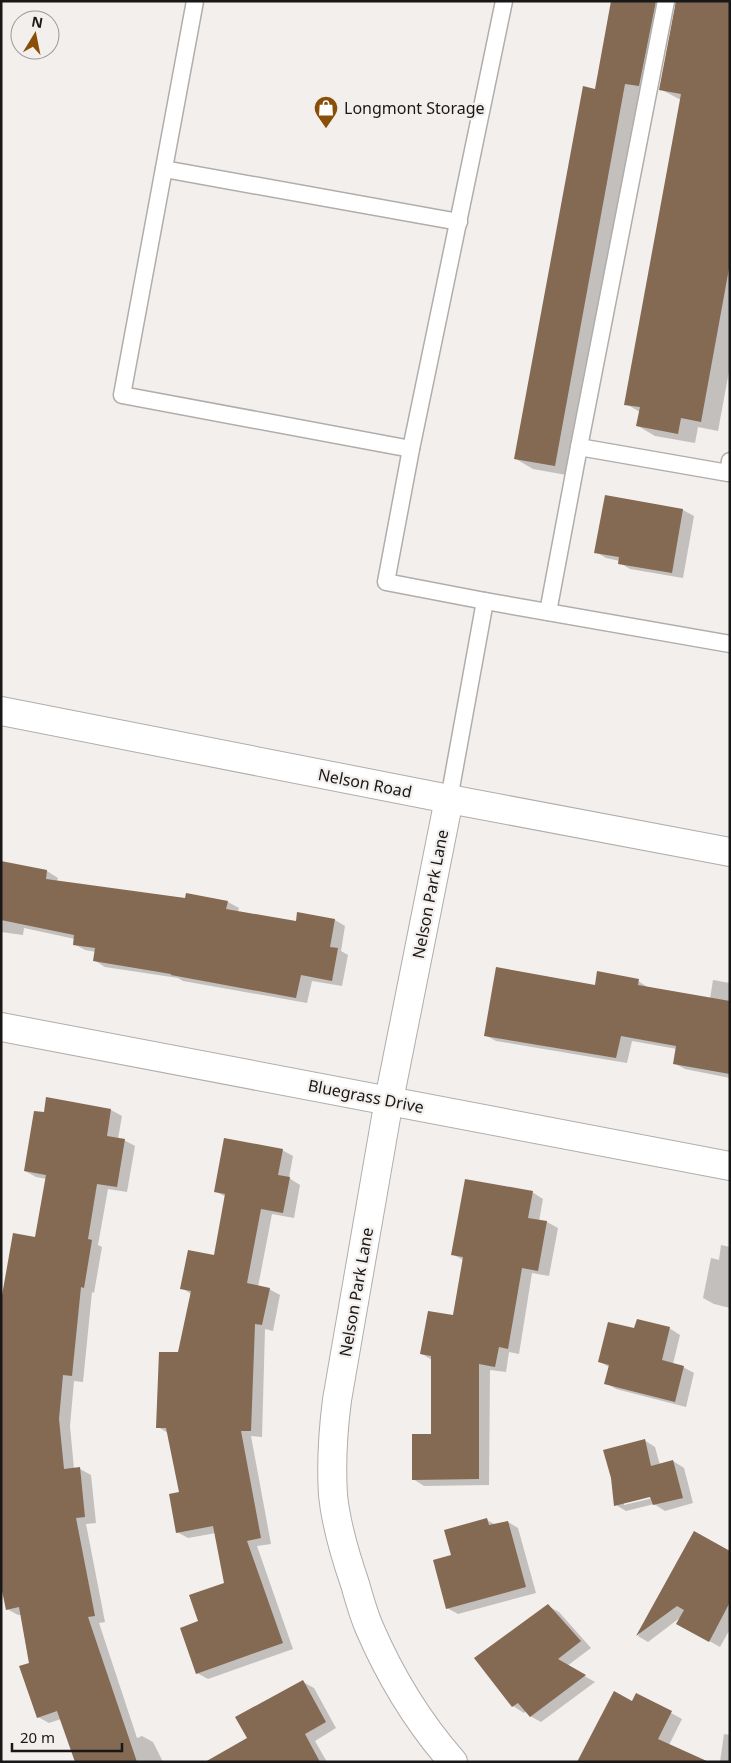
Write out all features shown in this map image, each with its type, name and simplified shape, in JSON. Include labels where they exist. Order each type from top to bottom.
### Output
[{"type":"street","name":"Nelson Road","points":[[1,711],[449,800],[730,852]]},
{"type":"street","name":"Nelson Park Lane","points":[[449,800],[389,1100],[336,1400],[333,1496],[341,1539],[368,1624],[381,1654],[406,1698],[453,1762]]},
{"type":"street","name":"Bluegrass Drive","points":[[1,1027],[730,1166]]},
{"type":"lane","points":[[195,1],[122,395],[411,449]]},
{"type":"lane","points":[[504,1],[411,449],[386,582],[730,644]]},
{"type":"lane","points":[[548,612],[666,1]]},
{"type":"lane","points":[[164,169],[459,222]]},
{"type":"lane","points":[[579,447],[728,473],[730,461]]},
{"type":"lane","points":[[449,800],[485,601]]},
{"type":"building","points":[[611,1],[656,1],[639,86],[625,84],[555,466],[514,459],[583,86],[595,89]]},
{"type":"building","points":[[676,1],[730,1],[730,263],[701,422],[681,418],[678,434],[636,426],[640,407],[624,405],[681,94],[659,90]]},
{"type":"building","points":[[605,495],[683,509],[672,573],[618,564],[619,557],[594,553]]},
{"type":"building","points":[[1,861],[47,870],[46,879],[185,898],[186,893],[228,901],[226,909],[296,921],[297,912],[335,919],[330,947],[338,948],[332,981],[301,975],[296,998],[93,961],[95,948],[73,945],[74,935],[1,920]]},
{"type":"building","points":[[496,967],[595,985],[597,971],[639,979],[638,985],[730,1001],[730,1074],[673,1064],[676,1046],[621,1036],[616,1058],[484,1036]]},
{"type":"building","points":[[46,1097],[111,1109],[107,1136],[125,1139],[117,1187],[97,1184],[88,1239],[92,1240],[84,1288],[81,1287],[72,1376],[63,1375],[59,1419],[64,1469],[80,1467],[85,1517],[76,1518],[95,1616],[88,1617],[137,1762],[75,1762],[57,1711],[37,1718],[19,1666],[29,1663],[19,1607],[6,1610],[1,1586],[1,1301],[13,1233],[35,1237],[46,1175],[24,1171],[34,1111],[44,1112]]},
{"type":"building","points":[[224,1138],[283,1149],[278,1175],[290,1177],[283,1213],[261,1209],[247,1283],[270,1288],[262,1325],[255,1324],[251,1431],[241,1431],[261,1538],[247,1541],[283,1643],[196,1674],[180,1628],[198,1621],[189,1595],[224,1583],[213,1526],[176,1533],[169,1494],[179,1492],[166,1428],[156,1428],[159,1352],[178,1352],[191,1291],[180,1289],[188,1250],[214,1255],[225,1194],[214,1192]]},
{"type":"building","points":[[465,1179],[533,1191],[528,1218],[547,1221],[538,1271],[522,1268],[508,1349],[499,1347],[495,1367],[479,1364],[479,1479],[412,1480],[412,1434],[431,1434],[431,1356],[420,1354],[428,1311],[453,1315],[463,1257],[451,1255]]},
{"type":"building","points":[[637,1319],[670,1327],[662,1360],[684,1366],[675,1402],[604,1384],[609,1365],[598,1362],[608,1322],[634,1328]]},
{"type":"building","points":[[645,1439],[651,1466],[673,1460],[683,1498],[653,1505],[650,1497],[614,1506],[611,1478],[603,1450]]},
{"type":"building","points":[[487,1518],[489,1525],[508,1521],[526,1587],[446,1609],[433,1560],[451,1555],[444,1530]]},
{"type":"building","points":[[694,1531],[730,1551],[730,1602],[709,1642],[676,1624],[684,1610],[677,1606],[636,1636]]},
{"type":"building","points":[[548,1604],[581,1641],[558,1659],[586,1675],[530,1717],[518,1703],[512,1707],[474,1658]]},
{"type":"building","points":[[303,1680],[326,1722],[305,1734],[320,1762],[205,1762],[247,1738],[235,1717]]},
{"type":"building","points":[[614,1691],[632,1701],[636,1693],[672,1711],[658,1739],[709,1762],[577,1762]]},
{"type":"place","name":"Longmont Storage","points":[[326,129]]}]
